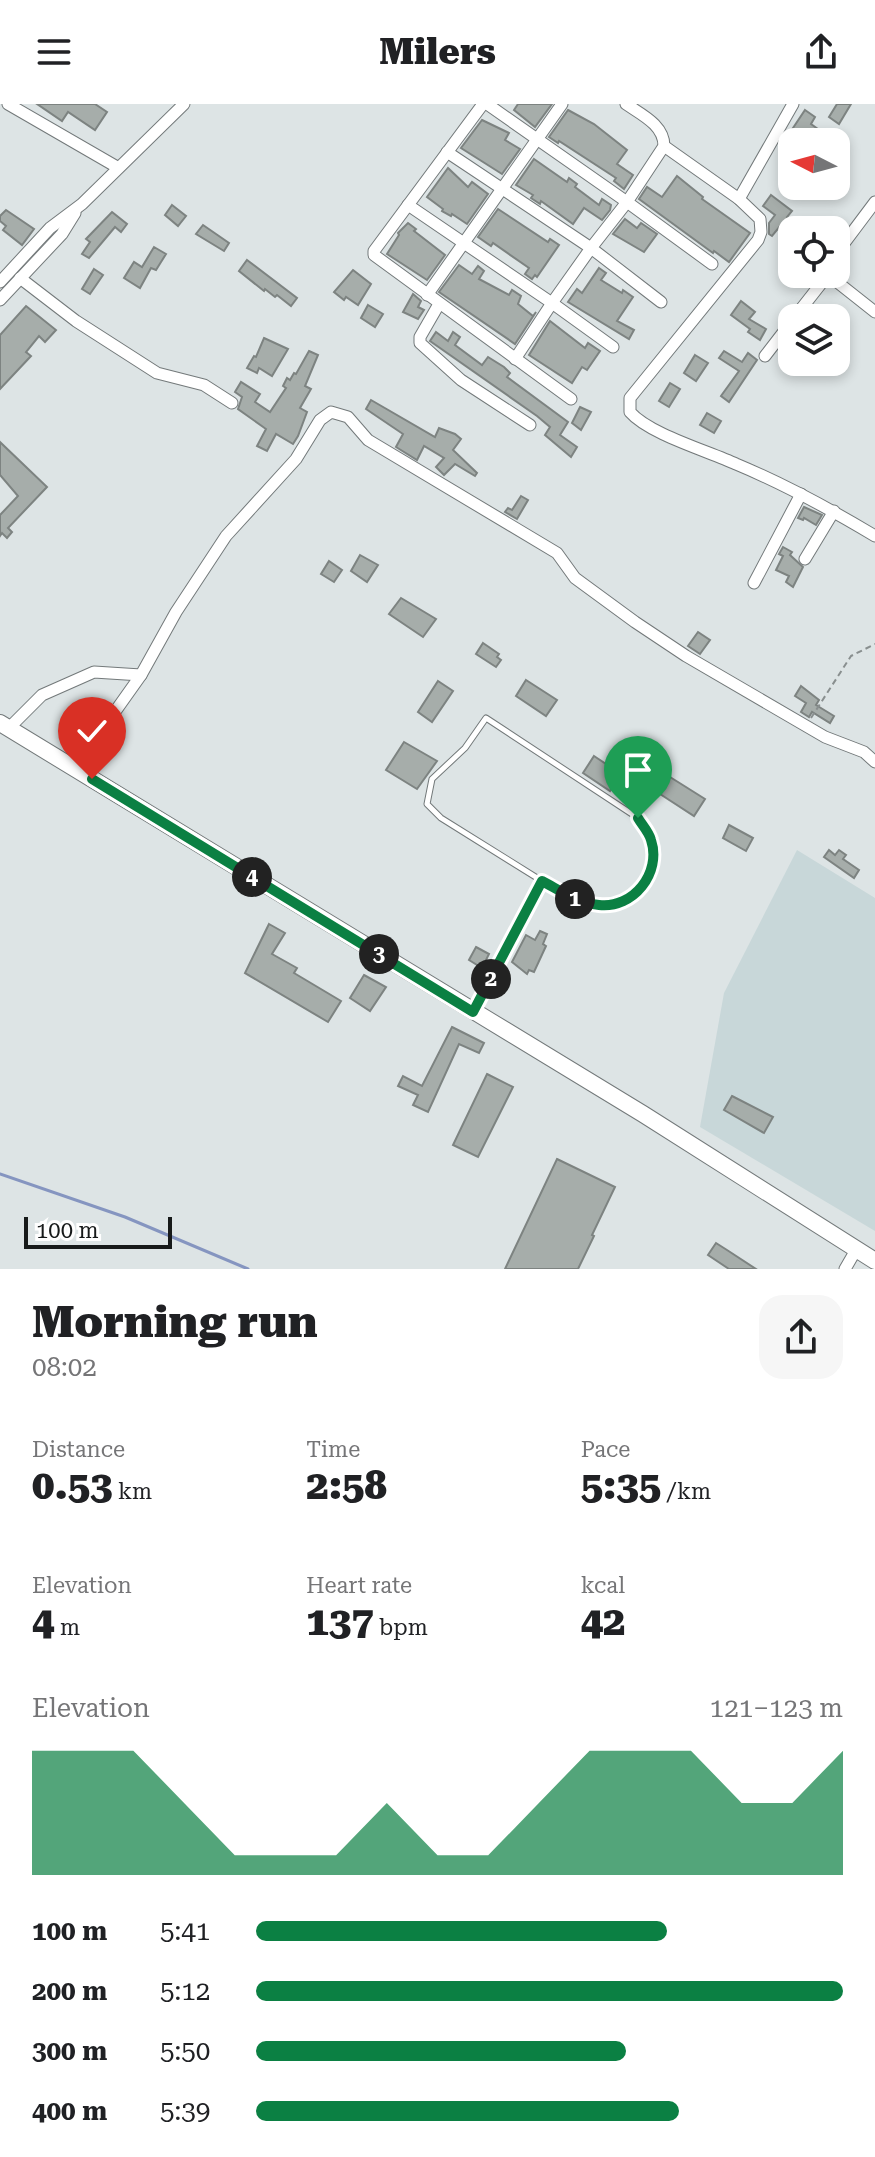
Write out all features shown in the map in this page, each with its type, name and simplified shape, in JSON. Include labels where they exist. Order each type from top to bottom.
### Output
[{"type":"main road","points":[[4,725],[643,1114],[875,1261]]},
{"type":"street","points":[[8,104],[117,167]]},
{"type":"street","points":[[0,300],[62,234],[82,204],[184,104]]},
{"type":"street","points":[[571,399],[374,255],[485,104],[712,264]]},
{"type":"street","points":[[427,295],[562,104]]},
{"type":"street","points":[[515,359],[664,146],[659,128],[626,104]]},
{"type":"street","points":[[739,199],[793,104]]},
{"type":"street","points":[[664,146],[739,199],[760,219],[761,232],[758,240],[630,398],[628,407],[632,415],[674,438],[801,494],[875,536]]},
{"type":"street","points":[[447,152],[591,248],[661,302]]},
{"type":"street","points":[[850,235],[875,202]]},
{"type":"street","points":[[0,282],[50,228],[82,204]]},
{"type":"street","points":[[408,205],[613,347]]},
{"type":"street","points":[[20,278],[76,321],[157,373],[204,385],[232,403]]},
{"type":"street","points":[[805,304],[817,288]]},
{"type":"street","points":[[844,288],[875,312]]},
{"type":"street","points":[[439,304],[420,337],[420,343],[461,380],[530,425]]},
{"type":"street","points":[[765,356],[778,339]]},
{"type":"street","points":[[75,768],[141,675],[176,612],[226,536],[296,459],[320,420],[331,412],[348,417],[368,440],[557,553],[575,578],[686,656],[825,737],[864,752],[875,762]]},
{"type":"street","points":[[754,583],[801,494]]},
{"type":"street","points":[[805,559],[834,511]]},
{"type":"street","points":[[4,725],[42,695],[94,672],[141,675]]},
{"type":"street","points":[[845,1269],[856,1250]]},
{"type":"lane","points":[[486,718],[638,818],[651,839],[653,862],[645,884],[629,900],[603,906],[579,902],[542,881],[441,818],[427,804],[432,779],[465,748],[486,718]]},
{"type":"lane","points":[[473,1012],[542,881]]},
{"type":"path","points":[[806,726],[851,656],[875,644]]},
{"type":"shaded area","points":[[797,850],[875,898],[875,1231],[700,1127],[724,993]]},
{"type":"building","points":[[37,104],[95,104],[107,112],[95,130],[68,112],[62,121]]},
{"type":"building","points":[[518,104],[552,104],[535,127],[514,110]]},
{"type":"building","points":[[837,104],[851,104],[839,124],[829,117]]},
{"type":"building","points":[[568,110],[594,124],[627,150],[617,164],[633,175],[624,189],[614,181],[616,178],[549,137]]},
{"type":"building","points":[[805,110],[815,117],[811,124],[816,128],[793,128]]},
{"type":"building","points":[[482,120],[509,133],[505,140],[520,149],[502,174],[461,148]]},
{"type":"building","points":[[534,159],[567,182],[569,178],[577,184],[575,187],[599,205],[602,199],[611,205],[610,210],[602,220],[584,208],[573,224],[541,201],[540,204],[531,198],[533,195],[516,185]]},
{"type":"building","points":[[448,168],[468,187],[472,182],[488,194],[467,224],[442,211],[427,197]]},
{"type":"building","points":[[677,176],[702,199],[750,233],[729,262],[639,199],[647,187],[662,197]]},
{"type":"building","points":[[771,195],[792,211],[788,216],[778,216],[778,229],[772,236],[769,234],[769,223],[775,215],[763,206]]},
{"type":"building","points":[[172,205],[186,216],[178,226],[165,215]]},
{"type":"building","points":[[498,209],[548,242],[550,239],[559,245],[537,277],[535,275],[532,279],[525,274],[529,268],[493,243],[491,246],[478,237]]},
{"type":"building","points":[[6,210],[34,229],[22,245],[3,230],[6,226],[0,221],[0,216]]},
{"type":"building","points":[[112,212],[127,224],[121,232],[115,227],[89,258],[82,254],[90,242],[86,239]]},
{"type":"building","points":[[625,219],[637,228],[641,223],[657,234],[644,252],[613,234]]},
{"type":"building","points":[[408,223],[445,255],[427,280],[387,254],[398,233]]},
{"type":"building","points":[[203,225],[229,243],[224,251],[196,234]]},
{"type":"building","points":[[154,247],[166,254],[156,270],[151,268],[140,288],[124,278],[134,262],[142,267]]},
{"type":"building","points":[[247,260],[297,298],[291,306],[277,295],[275,297],[264,291],[239,271]]},
{"type":"building","points":[[459,265],[472,274],[478,266],[484,271],[479,279],[509,295],[512,290],[521,296],[518,304],[533,316],[536,312],[515,344],[439,292]]},
{"type":"building","points":[[599,268],[606,273],[601,280],[633,297],[617,321],[634,330],[629,339],[568,302],[577,289],[582,293]]},
{"type":"building","points":[[94,269],[103,275],[90,294],[82,289]]},
{"type":"building","points":[[353,270],[371,284],[358,305],[334,292]]},
{"type":"building","points":[[413,294],[421,301],[418,307],[424,310],[418,319],[403,312]]},
{"type":"building","points":[[741,301],[755,312],[749,319],[766,329],[760,340],[731,315]]},
{"type":"building","points":[[368,305],[383,314],[375,327],[361,318]]},
{"type":"building","points":[[26,306],[56,330],[45,342],[39,336],[26,352],[31,356],[0,389],[0,335]]},
{"type":"building","points":[[550,321],[585,348],[588,343],[600,351],[587,370],[582,367],[572,383],[529,355]]},
{"type":"building","points":[[436,332],[448,341],[453,332],[460,337],[455,345],[482,365],[488,357],[504,367],[510,373],[507,377],[568,422],[560,435],[577,447],[571,457],[545,435],[550,427],[537,416],[430,341]]},
{"type":"building","points":[[264,338],[288,349],[272,376],[259,368],[257,373],[247,368],[256,357]]},
{"type":"building","points":[[309,351],[318,355],[305,386],[311,389],[300,408],[307,412],[298,436],[293,444],[276,434],[267,451],[257,446],[266,429],[238,409],[242,397],[235,392],[241,382],[260,394],[255,402],[270,412],[286,388],[283,386],[287,378],[290,380],[296,374]]},
{"type":"building","points":[[724,351],[742,362],[748,353],[757,360],[729,402],[721,396],[739,371],[719,358]]},
{"type":"building","points":[[695,355],[708,363],[696,381],[684,373]]},
{"type":"building","points":[[670,383],[680,389],[669,407],[659,401]]},
{"type":"building","points":[[371,400],[435,437],[439,428],[455,434],[461,439],[453,450],[477,473],[475,476],[455,464],[444,475],[436,467],[444,458],[424,446],[417,460],[396,447],[403,434],[366,409]]},
{"type":"building","points":[[580,407],[591,412],[581,430],[572,423]]},
{"type":"building","points":[[707,413],[721,421],[714,433],[700,425]]},
{"type":"building","points":[[0,442],[47,487],[8,528],[12,532],[7,538],[2,533],[0,536],[0,515],[18,496],[0,475]]},
{"type":"building","points":[[521,496],[528,500],[517,519],[505,512],[508,508],[512,510]]},
{"type":"building","points":[[804,507],[822,515],[816,525],[798,518]]},
{"type":"building","points":[[783,547],[792,552],[790,555],[803,567],[793,587],[786,582],[789,576],[776,570],[783,556],[779,554]]},
{"type":"building","points":[[360,555],[378,565],[367,582],[351,571]]},
{"type":"building","points":[[329,561],[342,570],[334,582],[321,574]]},
{"type":"building","points":[[401,598],[436,619],[423,637],[389,614]]},
{"type":"building","points":[[698,632],[710,640],[700,654],[688,646]]},
{"type":"building","points":[[483,643],[499,654],[497,657],[501,660],[496,667],[476,654]]},
{"type":"building","points":[[526,680],[557,700],[546,716],[516,696]]},
{"type":"building","points":[[438,681],[453,691],[432,722],[418,712]]},
{"type":"building","points":[[801,686],[819,700],[816,705],[834,716],[830,723],[812,712],[809,717],[801,712],[806,703],[795,696]]},
{"type":"building","points":[[404,742],[437,761],[417,789],[386,770]]},
{"type":"building","points":[[594,756],[621,774],[610,791],[583,773]]},
{"type":"building","points":[[670,777],[705,799],[694,816],[660,794]]},
{"type":"building","points":[[729,825],[753,838],[746,851],[723,838]]},
{"type":"building","points":[[829,850],[835,855],[839,850],[846,855],[843,859],[859,870],[854,878],[824,857]]},
{"type":"building","points":[[269,924],[285,933],[272,954],[297,968],[294,973],[341,1001],[328,1022],[245,973]]},
{"type":"building","points":[[540,931],[547,934],[543,944],[546,946],[534,972],[529,970],[527,974],[512,962],[526,935],[535,940]]},
{"type":"building","points":[[476,947],[489,954],[482,968],[469,960]]},
{"type":"building","points":[[364,975],[386,987],[370,1011],[350,998]]},
{"type":"building","points":[[452,1027],[484,1043],[479,1053],[459,1044],[428,1112],[413,1105],[418,1095],[398,1086],[403,1076],[422,1086]]},
{"type":"building","points":[[487,1074],[513,1087],[478,1157],[453,1145]]},
{"type":"building","points":[[732,1096],[773,1117],[764,1133],[724,1110]]},
{"type":"building","points":[[557,1159],[615,1187],[594,1236],[578,1269],[505,1269]]},
{"type":"building","points":[[716,1243],[756,1269],[729,1269],[708,1255]]},
{"type":"waterway","points":[[0,1174],[125,1217],[248,1269]]},
{"type":"route","points":[[92,779],[473,1012],[542,881],[579,902],[603,906],[629,900],[645,884],[653,862],[651,839],[638,818]]}]
